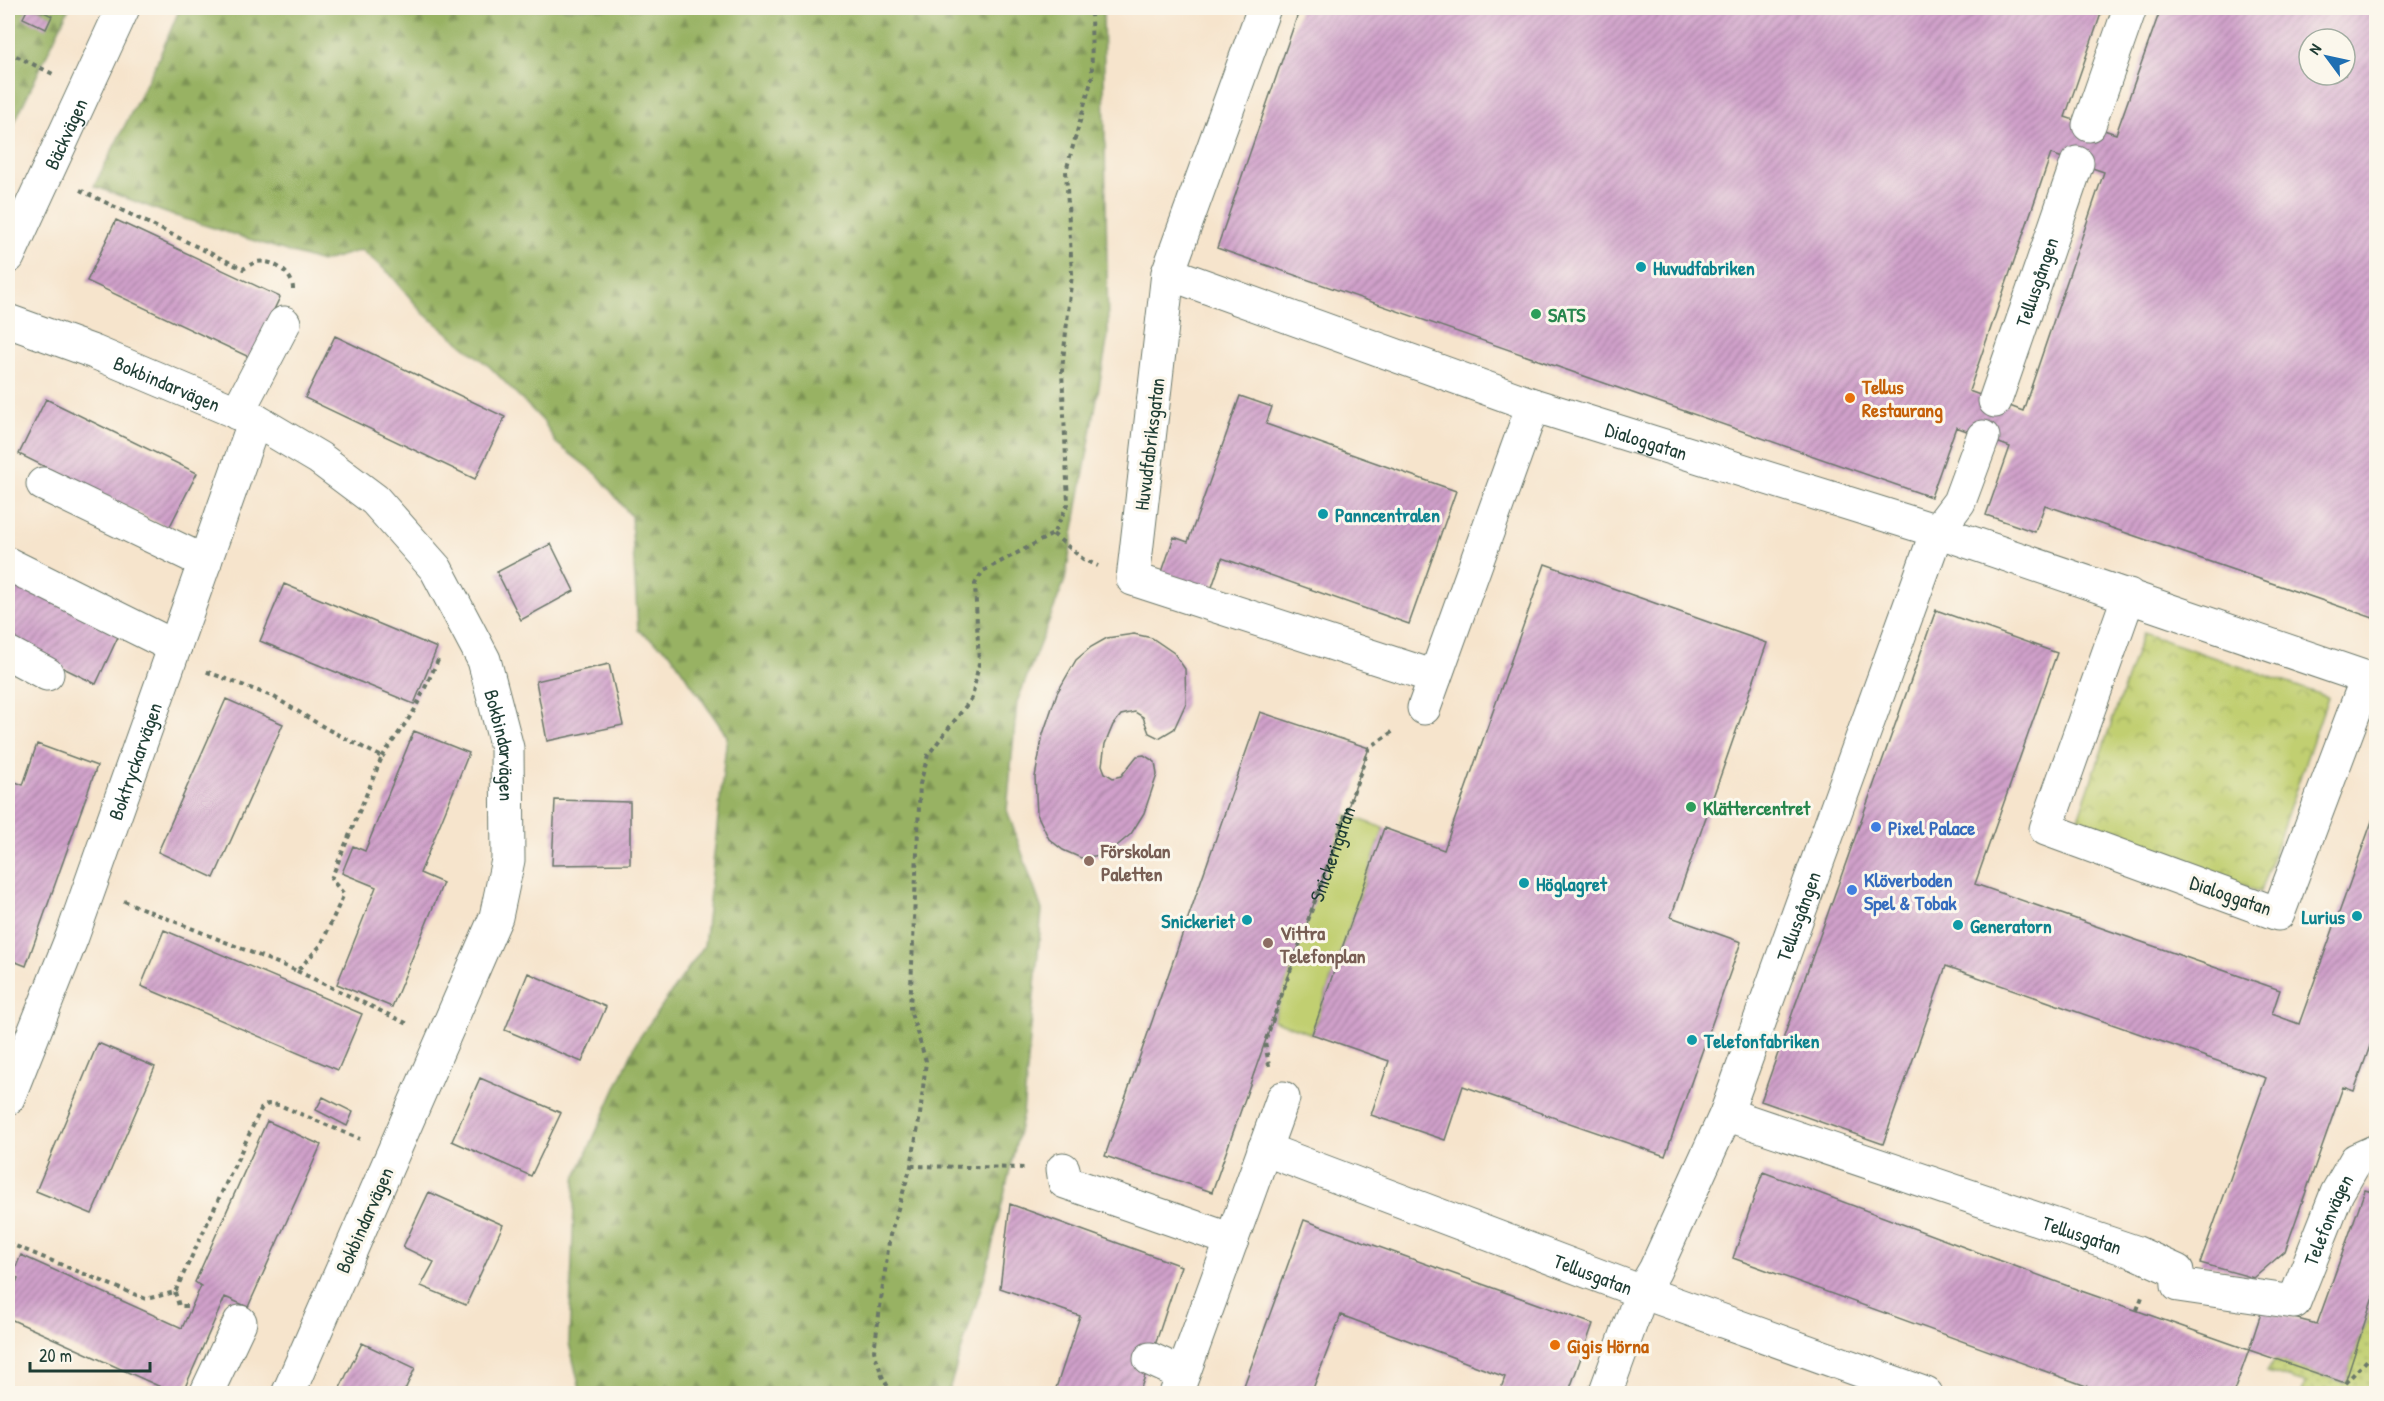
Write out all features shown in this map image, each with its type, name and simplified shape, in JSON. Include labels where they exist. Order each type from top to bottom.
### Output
[{"type":"street","name":"Bäckvägen","points":[[8,257],[123,8]]},
{"type":"street","name":"Huvudfabriksgatan","points":[[1133,579],[1168,273],[1264,8]]},
{"type":"street","points":[[2089,125],[2130,8]]},
{"type":"street","name":"Tellusgången","points":[[1995,401],[2077,163]]},
{"type":"street","name":"Dialoggatan","points":[[1168,273],[1533,405],[1937,531],[2129,595],[2367,678],[2278,914],[2046,829],[2129,595]]},
{"type":"street","name":"Bokbindarvägen","points":[[8,321],[94,352],[246,417],[319,458],[375,500],[436,569],[484,660],[507,748],[507,860],[496,917],[444,1041],[288,1394]]},
{"type":"street","name":"Boktryckarvägen","points":[[8,1098],[90,887],[205,562],[246,417],[284,322]]},
{"type":"street","points":[[1424,708],[1533,405]]},
{"type":"street","name":"Tellusgången","points":[[1605,1394],[1642,1292],[1655,1270],[1726,1114],[1937,531],[1959,501],[1983,437]]},
{"type":"street","points":[[43,484],[205,562]]},
{"type":"street","points":[[8,564],[173,652]]},
{"type":"street","points":[[1133,579],[1434,677]]},
{"type":"street","points":[[8,653],[47,674]]},
{"type":"street","points":[[1150,1359],[1180,1384],[1283,1098]]},
{"type":"street","name":"Tellusgatan","points":[[1726,1114],[2135,1252],[2177,1271],[2178,1285],[2294,1302]]},
{"type":"street","name":"Tellusgatan","points":[[1264,1149],[1642,1292],[1926,1394]]},
{"type":"street","name":"Telefonvägen","points":[[2294,1302],[2337,1193],[2356,1160],[2376,1151]]},
{"type":"street","points":[[1063,1169],[1065,1182],[1232,1240]]},
{"type":"street","points":[[206,1394],[240,1322]]},
{"type":"path","points":[[892,1394],[882,1376],[874,1351],[890,1235],[911,1166],[926,1061],[910,1010],[920,784],[928,755],[972,698],[979,663],[975,584],[983,571],[1053,534],[1068,504],[1062,370],[1072,274],[1066,171],[1092,78],[1091,8]]},
{"type":"path","points":[[8,52],[86,89]]},
{"type":"path","points":[[46,175],[243,269],[258,262],[282,268],[293,283],[293,300],[284,322]]},
{"type":"path","points":[[1053,534],[1083,559],[1133,579]]},
{"type":"path","points":[[297,971],[321,945],[344,894],[331,879],[382,757],[414,711],[446,642],[466,626]]},
{"type":"path","points":[[173,652],[274,697],[327,729],[382,757]]},
{"type":"path","name":"Snickerigatan","points":[[1283,1098],[1272,1086],[1265,1042],[1342,820],[1369,748],[1424,708]]},
{"type":"path","points":[[90,887],[297,971],[444,1041]]},
{"type":"path","points":[[192,1306],[187,1304],[178,1306],[175,1292],[257,1116],[268,1104],[279,1105],[394,1153]]},
{"type":"path","points":[[8,1243],[146,1299],[175,1292]]},
{"type":"path","points":[[2345,1383],[2372,1355],[2376,1343]]},
{"type":"green space","points":[[8,8],[69,8],[8,136]]},
{"type":"green space","points":[[180,8],[1103,8],[1108,336],[1065,580],[1017,702],[1007,810],[1042,910],[1023,1114],[986,1272],[948,1393],[581,1393],[569,1343],[575,1179],[637,1041],[704,946],[727,736],[670,653],[638,630],[631,516],[598,475],[556,443],[544,422],[490,367],[423,313],[390,274],[361,250],[321,262],[166,213],[94,186],[158,60]]},
{"type":"green space","points":[[2143,633],[2328,697],[2260,892],[2075,827]]},
{"type":"green space","points":[[1344,814],[1384,828],[1312,1034],[1273,1020]]},
{"type":"green space","points":[[2376,1288],[2376,1393],[2302,1393],[2305,1383],[2267,1372],[2275,1359],[2345,1383]]},
{"type":"building","points":[[28,8],[36,8],[52,16],[46,29],[23,18]]},
{"type":"building","name":"Huvudfabriken","points":[[1300,8],[2103,8],[2065,117],[2116,134],[2161,8],[2376,8],[2376,619],[2045,505],[2035,532],[1986,515],[2010,447],[1956,427],[1931,497],[1217,248]],"holes":[[[2051,154],[2104,172],[2023,411],[1969,391]]]},
{"type":"building","points":[[116,220],[280,297],[251,358],[87,281]]},
{"type":"building","points":[[335,336],[505,417],[475,479],[305,398]]},
{"type":"building","name":"Panncentralen","points":[[1240,396],[1272,407],[1266,424],[1456,491],[1409,624],[1222,558],[1211,590],[1162,572],[1174,537],[1188,542]]},
{"type":"building","points":[[46,399],[197,473],[169,528],[19,454]]},
{"type":"building","points":[[551,544],[574,591],[521,620],[497,572]]},
{"type":"building","name":"Höglagret","points":[[1545,564],[1767,643],[1671,917],[1741,942],[1665,1156],[1463,1086],[1445,1140],[1371,1115],[1389,1061],[1312,1034],[1384,828],[1444,850]]},
{"type":"building","points":[[8,570],[123,626],[96,684],[8,641]]},
{"type":"building","points":[[284,584],[437,648],[414,704],[260,641]]},
{"type":"building","name":"Generatorn","points":[[1936,610],[2057,653],[1975,884],[2280,990],[2272,1014],[2299,1024],[2376,810],[2376,1029],[2354,1091],[2343,1087],[2285,1251],[2254,1278],[2200,1263],[2266,1078],[1946,966],[1883,1144],[1761,1101]]},
{"type":"building","points":[[1134,634],[1152,638],[1174,653],[1185,669],[1186,703],[1174,729],[1159,738],[1149,733],[1143,717],[1135,712],[1121,715],[1113,725],[1105,744],[1102,765],[1105,773],[1113,778],[1121,776],[1137,756],[1144,755],[1155,762],[1157,775],[1144,813],[1131,834],[1107,854],[1081,858],[1063,850],[1049,839],[1037,814],[1035,777],[1043,734],[1057,693],[1076,660],[1091,647],[1107,638]]},
{"type":"building","points":[[609,664],[623,725],[547,741],[536,681]]},
{"type":"building","points":[[226,699],[283,724],[214,878],[158,852]]},
{"type":"building","name":"Snickeriet","points":[[1260,712],[1369,748],[1212,1192],[1105,1156]]},
{"type":"building","points":[[414,731],[469,753],[420,873],[443,883],[392,1007],[337,984],[376,887],[342,873],[353,846],[365,851]]},
{"type":"building","points":[[37,744],[97,766],[26,966],[8,959],[8,779],[23,785]]},
{"type":"building","points":[[555,800],[630,802],[630,864],[552,865]]},
{"type":"building","points":[[164,930],[362,1014],[338,1070],[141,986]]},
{"type":"building","points":[[528,973],[606,1007],[582,1062],[505,1030]]},
{"type":"building","points":[[98,1043],[155,1067],[92,1214],[36,1191]]},
{"type":"building","points":[[480,1078],[561,1113],[531,1176],[452,1141]]},
{"type":"building","points":[[323,1097],[353,1112],[347,1126],[316,1110]]},
{"type":"building","points":[[267,1121],[321,1145],[248,1307],[225,1297],[182,1394],[176,1394],[8,1318],[8,1302],[18,1278],[12,1276],[21,1255],[182,1328],[201,1286],[195,1282]]},
{"type":"building","points":[[1763,1172],[2084,1292],[2249,1350],[2233,1394],[2108,1394],[1733,1258]]},
{"type":"building","points":[[2365,1190],[2376,1193],[2376,1288],[2345,1383],[2249,1350],[2262,1310],[2317,1324]]},
{"type":"building","points":[[429,1192],[503,1225],[466,1305],[421,1286],[434,1262],[403,1247]]},
{"type":"building","points":[[1010,1204],[1181,1266],[1139,1394],[1054,1394],[1080,1316],[1000,1288]]},
{"type":"building","points":[[1304,1220],[1593,1324],[1568,1394],[1499,1394],[1505,1377],[1341,1315],[1311,1394],[1241,1394]]},
{"type":"building","points":[[362,1343],[415,1368],[403,1394],[337,1394]]},
{"type":"place","name":"Huvudfabriken","points":[[1641,267]]},
{"type":"place","name":"SATS","points":[[1536,314]]},
{"type":"place","name":"Tellus Restaurang","points":[[1850,398]]},
{"type":"place","name":"Panncentralen","points":[[1323,514]]},
{"type":"place","name":"Klättercentret","points":[[1691,807]]},
{"type":"place","name":"Pixel Palace","points":[[1876,827]]},
{"type":"place","name":"Förskolan Paletten","points":[[1089,861]]},
{"type":"place","name":"Höglagret","points":[[1524,883]]},
{"type":"place","name":"Klöverboden Spel & Tobak","points":[[1852,890]]},
{"type":"place","name":"Lurius","points":[[2357,916]]},
{"type":"place","name":"Snickeriet","points":[[1247,920]]},
{"type":"place","name":"Generatorn","points":[[1958,925]]},
{"type":"place","name":"Vittra Telefonplan","points":[[1268,943]]},
{"type":"place","name":"Telefonfabriken","points":[[1692,1040]]},
{"type":"place","name":"Gigis Hörna","points":[[1555,1345]]}]
